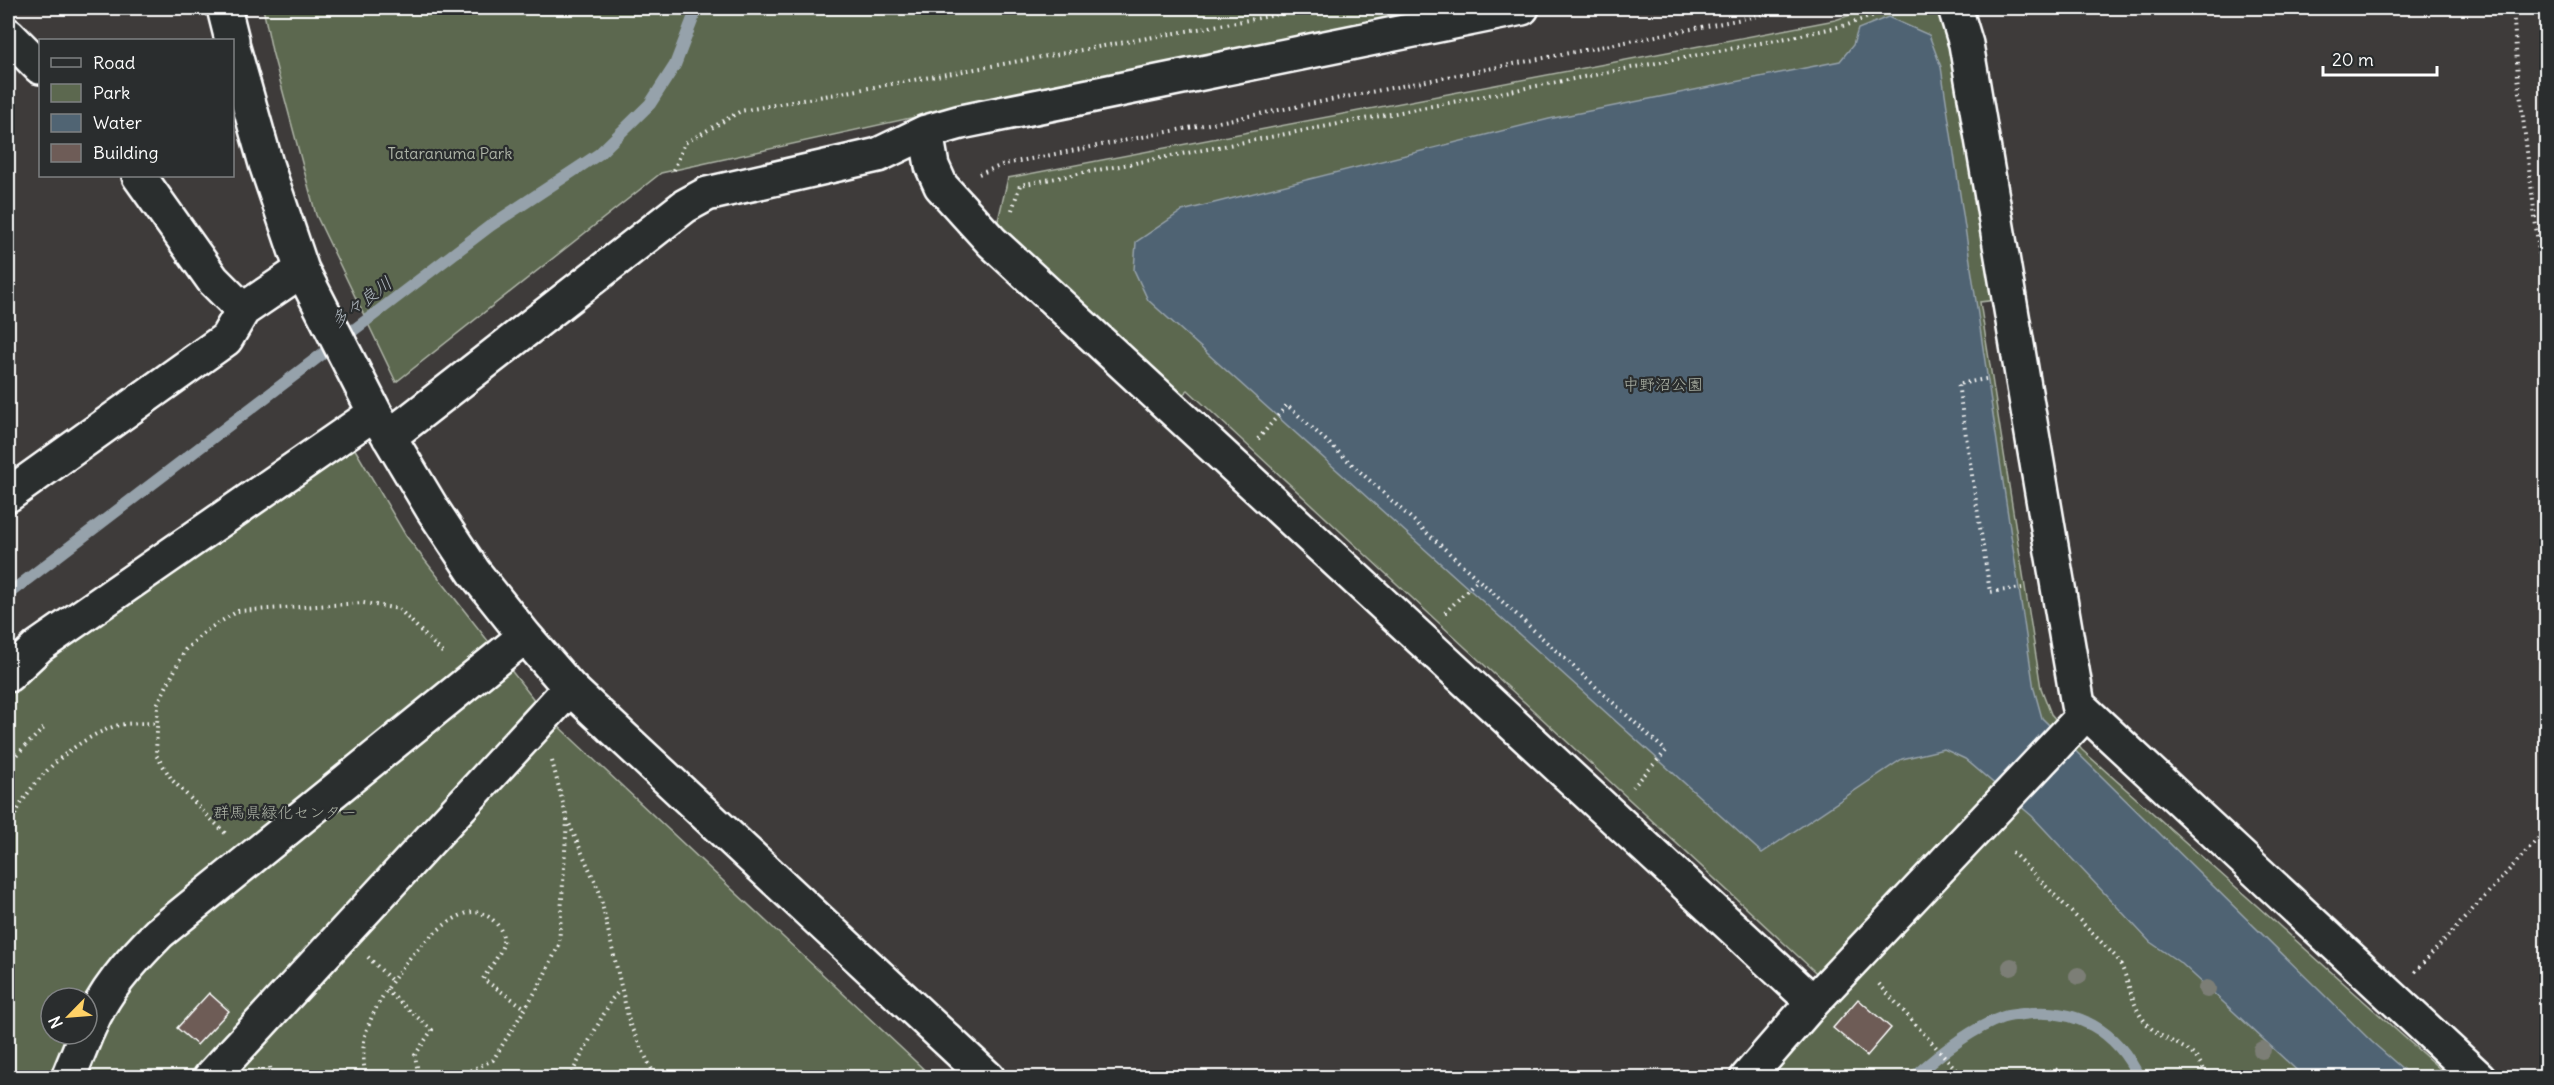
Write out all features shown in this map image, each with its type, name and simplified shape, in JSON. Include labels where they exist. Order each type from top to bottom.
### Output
[{"type":"street","points":[[224,8],[231,39]]},
{"type":"street","points":[[8,675],[39,646],[685,206],[707,194],[878,155],[926,132],[961,122],[1522,8]]},
{"type":"street","points":[[1747,1077],[1813,1002],[2077,721],[2078,705],[2074,693],[1966,44],[1955,8]]},
{"type":"street","points":[[8,35],[39,67]]},
{"type":"street","points":[[234,49],[266,164],[307,278],[377,415],[433,510],[474,572],[570,688],[988,1077]]},
{"type":"street","points":[[926,132],[932,166],[941,186],[992,242],[1813,1002]]},
{"type":"street","points":[[140,177],[213,280],[243,310]]},
{"type":"street","points":[[8,495],[226,339],[243,310],[307,278]]},
{"type":"street","points":[[99,1005],[126,966],[159,933],[525,636]]},
{"type":"street","points":[[210,1077],[570,688]]},
{"type":"street","points":[[2077,721],[2392,996],[2479,1077]]},
{"type":"street","points":[[68,1077],[81,1046]]},
{"type":"path","points":[[671,177],[685,143],[741,111],[1315,8]]},
{"type":"path","points":[[941,186],[1005,164],[1798,8]]},
{"type":"path","points":[[1010,217],[1020,185],[1792,37],[1847,25],[1894,8]]},
{"type":"path","points":[[2513,8],[2518,76],[2547,310]]},
{"type":"path","points":[[2540,8],[2547,60]]},
{"type":"path","points":[[1981,380],[1959,384],[1988,581],[1990,592],[2013,589]]},
{"type":"path","points":[[1260,437],[1287,405],[1666,751],[1635,785]]},
{"type":"path","points":[[1448,610],[1478,579]]},
{"type":"path","points":[[254,857],[212,822],[173,781],[156,755],[158,703],[185,650],[207,630],[238,611],[363,603],[399,609],[470,681]]},
{"type":"path","points":[[541,720],[567,819],[599,891],[620,990],[630,1025],[656,1077]]},
{"type":"path","points":[[8,831],[14,812],[44,772],[85,741],[117,726],[158,723]]},
{"type":"path","points":[[8,763],[45,727]]},
{"type":"path","points":[[454,1077],[493,1060],[525,1008],[559,945],[567,819]]},
{"type":"path","points":[[2392,996],[2547,830]]},
{"type":"path","points":[[2012,852],[2117,958],[2125,971],[2134,1003],[2143,1020],[2170,1042],[2197,1055],[2207,1077]]},
{"type":"path","points":[[366,1077],[366,1033],[391,980],[440,927],[468,912],[487,915],[500,927],[503,946],[483,979],[525,1008]]},
{"type":"path","points":[[1878,984],[1964,1077]]},
{"type":"path","points":[[386,990],[432,1030],[415,1054],[419,1077]]},
{"type":"path","points":[[569,1077],[612,999],[620,990]]},
{"type":"path","points":[[2027,1077],[2055,1069],[2072,1077]]},
{"type":"green space","name":"Tataranuma Park","points":[[263,8],[1450,8],[1133,69],[661,173],[396,382],[316,215],[272,51]]},
{"type":"green space","name":"中野沼公園","points":[[1872,8],[1940,8],[1960,60],[1996,300],[1980,302],[2041,688],[2051,714],[2082,750],[2449,1077],[1768,1077],[1841,996],[1188,390],[1180,397],[996,229],[1008,178],[1835,20]]},
{"type":"green space","name":"群馬県緑化センター","points":[[353,446],[406,536],[535,701],[556,724],[932,1077],[8,1078],[8,691],[57,643]]},
{"type":"water","name":"中野沼公園","points":[[1888,17],[1929,35],[1941,67],[2034,689],[2042,718],[2372,1042],[2412,1077],[2304,1077],[2182,964],[2150,942],[2032,816],[1965,759],[1944,749],[1902,759],[1762,853],[1148,300],[1134,270],[1136,242],[1182,211],[1549,119],[1840,61],[1853,45],[1858,29]]},
{"type":"building","points":[[209,993],[229,1011],[197,1045],[177,1028]]},
{"type":"building","points":[[1858,999],[1891,1028],[1867,1056],[1833,1028]]},
{"type":"waterway","name":"多々良川","points":[[8,594],[490,226],[599,154],[650,104],[675,65],[697,8]]},
{"type":"waterway","points":[[1913,1078],[1954,1044],[1977,1029],[2003,1017],[2042,1013],[2060,1014],[2093,1025],[2119,1047],[2139,1078]]}]
